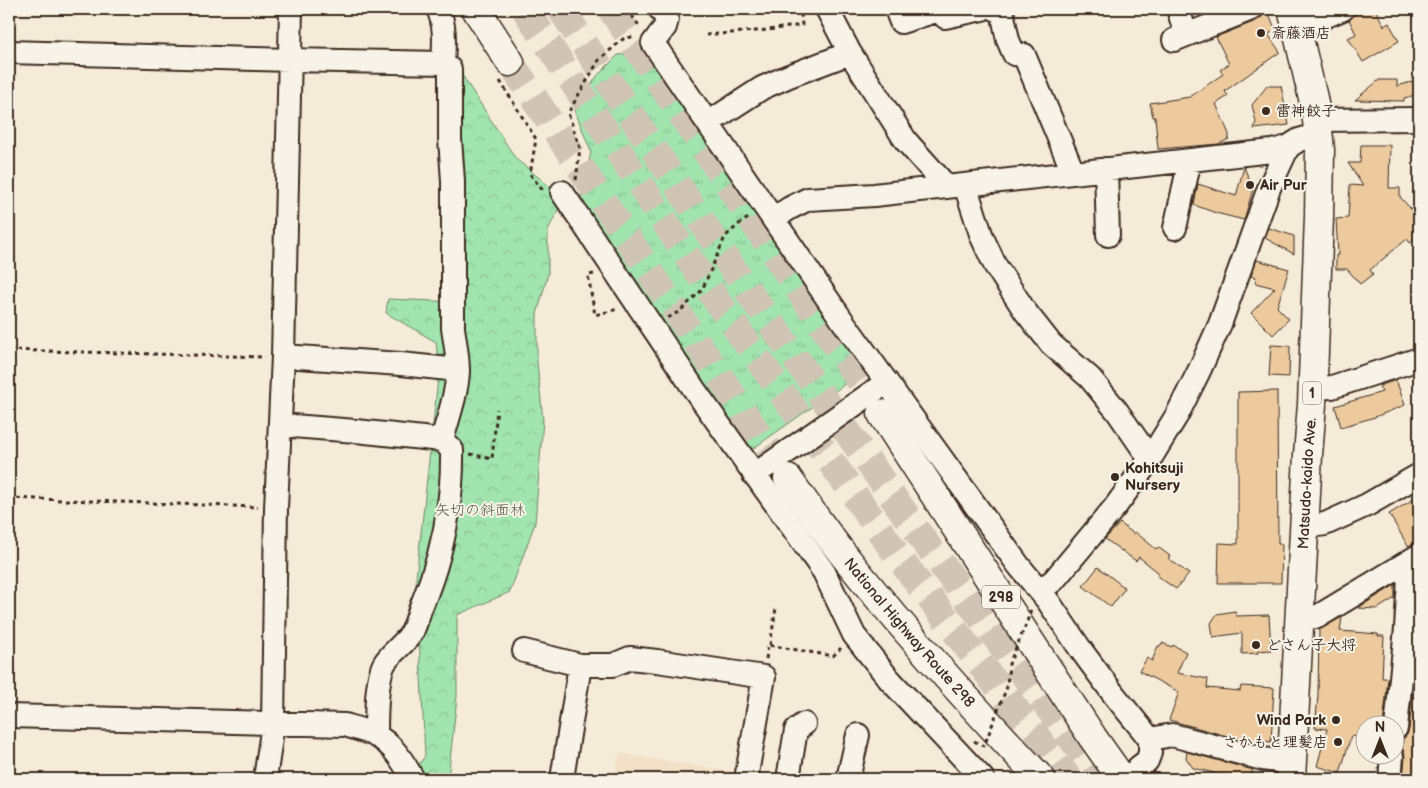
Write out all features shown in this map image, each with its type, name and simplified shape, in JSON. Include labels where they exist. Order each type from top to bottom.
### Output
[{"type":"main road","points":[[476,9],[502,68]]},
{"type":"main road","name":"Matsudo-kaido Ave.","points":[[1292,770],[1312,404],[1321,171],[1318,127],[1295,19]]},
{"type":"main road","name":"298","points":[[882,414],[1082,722],[1122,779]]},
{"type":"main road","name":"National Highway Route 298","points":[[788,479],[841,552],[895,617],[1007,744],[1041,779]]},
{"type":"street","points":[[265,779],[273,724],[276,508],[283,356],[291,9]]},
{"type":"street","points":[[438,9],[443,29],[443,63]]},
{"type":"street","points":[[660,9],[667,19],[665,27],[653,43],[842,320],[1018,566],[1034,596],[1048,601],[1081,650],[1150,739],[1150,753],[1133,779]]},
{"type":"street","points":[[827,9],[850,53],[906,141],[956,186],[995,265],[1025,311],[1051,344],[1090,378],[1117,411],[1150,459]]},
{"type":"street","points":[[896,9],[901,22],[942,9],[945,17],[982,9]]},
{"type":"street","points":[[995,9],[1002,11],[1008,40],[1014,54],[1024,55],[1073,172]]},
{"type":"street","points":[[1178,9],[1180,37],[1251,9]]},
{"type":"street","points":[[1295,19],[1343,9]]},
{"type":"street","points":[[9,52],[443,63],[450,70],[450,139],[453,182],[453,328],[458,370],[449,416],[447,445],[452,469],[449,503],[438,560],[428,592],[411,634],[384,664],[381,672],[376,707],[376,736]]},
{"type":"street","points":[[708,123],[762,88],[850,53]]},
{"type":"street","points":[[769,213],[790,208],[808,200],[874,195],[1272,151],[1288,147],[1318,127],[1419,119]]},
{"type":"street","points":[[1034,596],[1054,580],[1115,507],[1150,459],[1177,415],[1220,324],[1270,188],[1288,147]]},
{"type":"street","points":[[1175,228],[1190,160]]},
{"type":"street","points":[[1106,168],[1108,235]]},
{"type":"street","points":[[553,192],[652,327],[754,475],[824,572],[854,636],[889,679],[983,779]]},
{"type":"street","points":[[283,356],[458,370]]},
{"type":"street","points":[[1312,388],[1332,387],[1419,359]]},
{"type":"street","points":[[754,475],[887,382]]},
{"type":"street","points":[[280,425],[356,430],[447,445]]},
{"type":"street","points":[[1305,527],[1324,524],[1367,505],[1419,475]]},
{"type":"street","points":[[1300,618],[1317,618],[1414,559]]},
{"type":"street","points":[[1398,716],[1413,629],[1414,559]]},
{"type":"street","points":[[524,651],[580,665],[613,665],[630,658],[657,660],[764,677],[746,779]]},
{"type":"street","points":[[562,779],[580,665]]},
{"type":"street","points":[[9,716],[345,725],[376,736],[384,741],[398,754],[413,779]]},
{"type":"street","points":[[788,779],[796,730],[804,724]]},
{"type":"street","points":[[848,779],[858,735]]},
{"type":"street","points":[[1150,739],[1172,735],[1263,759],[1278,761],[1292,770]]},
{"type":"street","points":[[1390,779],[1391,766]]},
{"type":"path","points":[[627,9],[638,24]]},
{"type":"path","points":[[706,35],[802,25],[801,14],[796,9]]},
{"type":"path","points":[[801,14],[814,9]]},
{"type":"path","points":[[502,68],[536,139],[530,174],[553,192]]},
{"type":"path","points":[[652,327],[680,311],[702,290],[725,238],[739,224],[769,213]]},
{"type":"path","points":[[9,350],[283,356]]},
{"type":"path","points":[[447,445],[492,459],[497,409]]},
{"type":"path","points":[[9,498],[276,508]]},
{"type":"path","points":[[974,741],[984,746],[1007,687],[1009,664],[1028,622],[1034,596]]},
{"type":"path","points":[[764,677],[768,645],[770,645],[776,608]]},
{"type":"path","points":[[770,645],[833,656],[854,636]]},
{"type":"shaded area","points":[[619,753],[739,773],[738,779],[614,779]]},
{"type":"green space","points":[[650,51],[815,304],[847,343],[865,370],[748,452],[580,202],[591,152],[575,111],[597,76],[618,55]]},
{"type":"green space","name":"矢切の斜面林","points":[[455,64],[516,159],[564,198],[548,230],[548,274],[537,314],[537,362],[543,420],[535,523],[510,592],[457,615],[457,697],[448,779],[409,779],[425,756],[416,578],[439,370],[436,342],[386,313],[388,299],[458,302]]},
{"type":"building","points":[[1264,9],[1267,9],[1276,31],[1268,34],[1280,52],[1225,91],[1228,96],[1216,104],[1229,134],[1229,139],[1219,144],[1158,149],[1155,117],[1153,117],[1150,103],[1190,97],[1223,74],[1220,70],[1229,64],[1216,37],[1256,21],[1262,17]]},
{"type":"building","points":[[1367,9],[1375,9],[1384,26],[1389,23],[1399,41],[1363,62],[1348,38],[1356,34],[1349,20],[1354,15]]},
{"type":"building","points":[[1379,80],[1397,80],[1397,86],[1419,80],[1419,94],[1404,98],[1404,101],[1355,100]]},
{"type":"building","points":[[1267,86],[1281,86],[1289,125],[1254,129],[1256,122],[1252,105]]},
{"type":"building","points":[[1361,145],[1390,145],[1389,188],[1400,188],[1400,197],[1419,218],[1419,235],[1410,243],[1407,239],[1370,270],[1373,274],[1360,284],[1347,269],[1336,269],[1336,255],[1338,255],[1336,219],[1348,218],[1350,185],[1363,186],[1348,163],[1360,163]]},
{"type":"building","points":[[1244,167],[1253,189],[1244,220],[1194,205],[1198,184],[1236,196]]},
{"type":"building","points":[[1269,228],[1294,236],[1294,254],[1265,238]]},
{"type":"building","points":[[1257,260],[1289,269],[1277,307],[1289,319],[1273,335],[1251,313],[1275,288],[1255,283],[1256,277],[1251,276]]},
{"type":"building","points":[[1271,345],[1290,346],[1289,377],[1269,376]]},
{"type":"building","points":[[1396,380],[1405,405],[1375,417],[1341,427],[1335,406],[1382,392],[1379,386]]},
{"type":"building","points":[[1277,391],[1278,544],[1282,544],[1281,583],[1218,583],[1219,543],[1238,544],[1238,392]]},
{"type":"building","points":[[1414,499],[1419,508],[1419,543],[1408,546],[1389,514]]},
{"type":"building","points":[[1120,523],[1156,549],[1158,547],[1170,556],[1168,558],[1189,574],[1176,589],[1157,576],[1159,573],[1139,557],[1136,561],[1105,539]]},
{"type":"building","points":[[1098,567],[1125,588],[1111,607],[1083,586]]},
{"type":"building","points":[[1395,585],[1395,598],[1377,609],[1358,608]]},
{"type":"building","points":[[1235,611],[1236,616],[1269,615],[1271,650],[1242,654],[1242,633],[1213,637],[1211,623],[1217,614]]},
{"type":"building","points":[[1342,617],[1340,631],[1384,636],[1382,678],[1388,678],[1384,716],[1356,716],[1356,737],[1351,736],[1340,773],[1317,766],[1327,729],[1315,728],[1318,695],[1319,630]]},
{"type":"building","points":[[1162,643],[1172,647],[1173,645],[1186,652],[1177,673],[1208,679],[1207,688],[1240,691],[1241,686],[1274,688],[1271,742],[1262,741],[1260,745],[1169,720],[1179,692],[1139,671],[1147,658],[1152,661],[1158,646]]},
{"type":"building","points":[[1414,680],[1419,680],[1419,779],[1403,779],[1404,766],[1406,766],[1406,736],[1409,729]]},
{"type":"building","points":[[1187,752],[1253,770],[1250,779],[1213,779],[1214,773],[1193,768],[1186,758]]},
{"type":"tunnel","points":[[525,9],[717,301],[902,562],[1069,779]]},
{"type":"tunnel","points":[[561,9],[739,278],[924,541],[1102,779]]},
{"type":"tunnel","points":[[611,9],[882,414]]},
{"type":"tunnel","points":[[510,62],[788,479]]},
{"type":"place","name":"斎藤酒店","points":[[1261,33]]},
{"type":"place","name":"雷神餃子","points":[[1266,111]]},
{"type":"place","name":"Air Pur","points":[[1250,185]]},
{"type":"place","name":"Kohitsuji Nursery","points":[[1115,477]]},
{"type":"place","name":"どさん子大将","points":[[1256,645]]},
{"type":"place","name":"Wind Park","points":[[1336,720]]},
{"type":"place","name":"さかもと理髪店","points":[[1338,742]]}]
